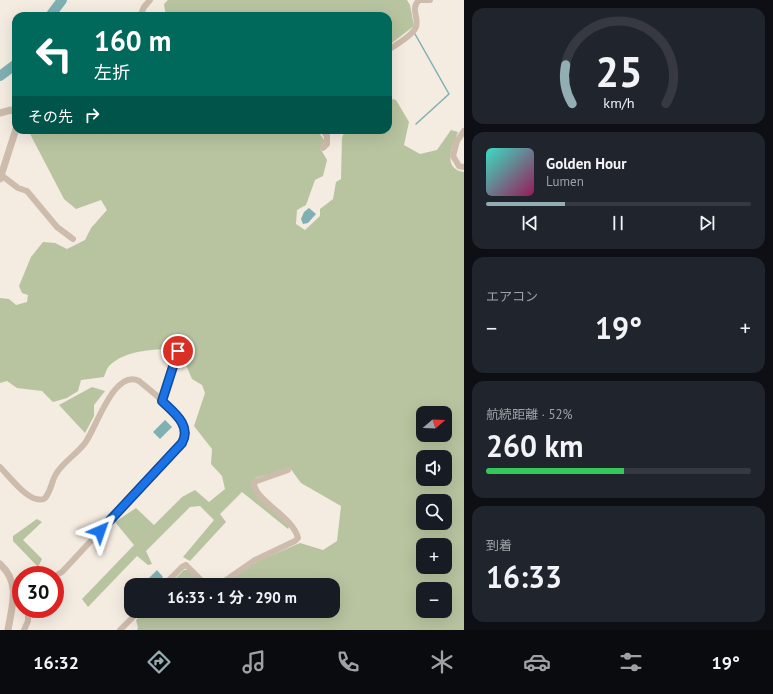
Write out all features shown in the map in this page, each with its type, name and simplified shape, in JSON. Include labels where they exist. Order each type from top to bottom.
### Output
[{"type":"street","points":[[142,12],[150,0]]},
{"type":"street","points":[[392,47],[415,30],[417,23],[414,4],[420,0],[430,0]]},
{"type":"street","points":[[0,113],[6,110],[12,111]]},
{"type":"street","points":[[464,131],[457,141],[453,156],[459,166],[464,167]]},
{"type":"street","points":[[14,134],[1,177],[18,188],[27,191],[57,226],[73,239]]},
{"type":"street","points":[[323,148],[327,144],[326,134]]},
{"type":"street","points":[[162,401],[178,351]]},
{"type":"street","points":[[0,467],[30,497],[37,500],[44,499],[56,474],[67,461],[81,449],[90,436],[104,404],[124,382],[135,379],[162,401],[181,420],[186,429],[186,437],[182,443],[64,570]]},
{"type":"street","points":[[229,578],[255,560],[295,541],[298,538],[292,524],[260,495],[253,486],[254,482],[288,470]]},
{"type":"street","points":[[0,564],[12,577]]},
{"type":"street","points":[[171,578],[186,565],[199,578]]},
{"type":"street","points":[[8,630],[12,610]]},
{"type":"street","points":[[24,630],[28,618]]},
{"type":"street","points":[[120,630],[132,618]]},
{"type":"green space","points":[[168,0],[407,0],[410,5],[414,26],[392,43],[392,12],[165,12],[164,4]]},
{"type":"green space","points":[[392,99],[396,100],[409,122],[404,145],[420,154],[437,150],[451,130],[458,132],[450,156],[453,166],[457,170],[464,172],[464,630],[137,630],[136,620],[138,618],[340,618],[340,578],[233,578],[256,562],[300,543],[323,550],[337,541],[341,506],[301,483],[290,468],[255,478],[254,492],[290,524],[288,529],[242,492],[220,514],[226,522],[190,561],[183,557],[214,520],[200,506],[190,507],[146,551],[152,564],[148,565],[137,556],[88,607],[82,599],[134,545],[115,522],[136,508],[154,525],[182,497],[195,490],[209,502],[225,489],[222,476],[211,464],[212,449],[194,426],[205,393],[202,385],[192,379],[179,349],[142,351],[124,356],[109,366],[104,377],[81,380],[78,391],[67,398],[53,402],[42,391],[17,388],[7,381],[0,383],[0,298],[9,299],[16,305],[27,302],[28,295],[22,293],[19,286],[31,257],[43,242],[55,243],[67,249],[85,240],[91,228],[107,210],[101,200],[76,209],[64,199],[30,134],[320,134],[325,141],[320,148],[327,160],[323,176],[315,180],[306,205],[297,210],[296,224],[305,230],[320,216],[320,209],[333,199],[336,182],[341,179],[342,138],[344,134],[392,134]]},
{"type":"green space","points":[[92,387],[105,391],[94,405],[94,416],[85,433],[59,405]]},
{"type":"green space","points":[[37,519],[42,522],[23,540],[42,559],[38,566],[13,541],[13,536]]},
{"type":"green space","points":[[184,570],[188,570],[197,578],[176,578]]},
{"type":"water","points":[[309,208],[316,214],[308,223],[303,224],[301,219],[304,212]]},
{"type":"water","points":[[165,420],[172,427],[160,439],[153,432]]},
{"type":"water","points":[[157,570],[163,577],[162,578],[149,578]]},
{"type":"waterway","points":[[53,12],[62,0]]},
{"type":"waterway","points":[[415,34],[449,94],[416,124]]},
{"type":"waterway","points":[[0,76],[12,67]]},
{"type":"route","points":[[100,531],[186,437],[186,429],[181,420],[162,401],[178,351]]}]
